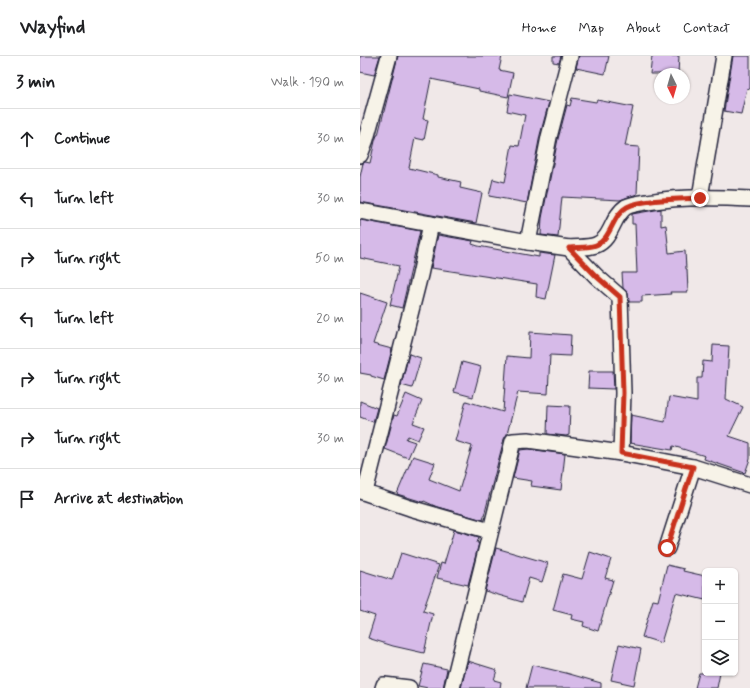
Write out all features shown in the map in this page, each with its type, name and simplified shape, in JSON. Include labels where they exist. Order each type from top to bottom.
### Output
[{"type":"street","points":[[360,154],[366,139],[389,56]]},
{"type":"street","points":[[528,242],[549,137],[570,56]]},
{"type":"street","points":[[700,198],[724,56]]},
{"type":"street","points":[[360,211],[528,242],[569,248],[596,245],[603,240],[620,213],[626,207],[634,204],[658,200],[750,198]]},
{"type":"street","points":[[431,224],[420,275],[362,492],[410,508],[490,531]]},
{"type":"street","points":[[569,248],[596,276],[620,297],[623,393],[621,453]]},
{"type":"street","points":[[452,688],[512,441],[528,440],[621,453],[693,467],[750,485]]},
{"type":"street","points":[[667,548],[693,467]]},
{"type":"street","points":[[383,688],[384,685],[409,688]]},
{"type":"building","points":[[360,56],[380,56],[374,75],[360,72]]},
{"type":"building","points":[[398,56],[502,56],[499,70],[513,73],[508,97],[431,79],[423,119],[428,120],[424,140],[415,138],[409,168],[461,182],[460,188],[482,193],[476,223],[360,202],[360,177],[363,163],[370,163]]},
{"type":"building","points":[[553,56],[561,56],[559,63],[553,62]]},
{"type":"building","points":[[579,56],[609,56],[605,74],[576,68]]},
{"type":"building","points":[[652,56],[679,56],[678,68],[654,68],[654,74],[650,74]]},
{"type":"building","points":[[733,56],[750,56],[750,89],[747,88],[741,114],[724,111]]},
{"type":"building","points":[[510,94],[549,102],[540,135],[527,203],[489,196],[493,179],[505,182],[512,145],[519,146],[525,115],[507,111]]},
{"type":"building","points":[[572,98],[596,102],[597,100],[633,107],[625,146],[639,147],[637,194],[620,200],[562,197],[558,237],[541,235],[542,218],[558,139],[567,105],[570,106]]},
{"type":"building","points":[[661,209],[661,226],[666,225],[669,253],[685,251],[688,292],[670,292],[671,294],[642,296],[642,302],[629,302],[628,293],[623,288],[622,273],[637,273],[635,224],[632,224],[632,214]]},
{"type":"building","points":[[360,220],[420,231],[402,308],[390,305],[399,266],[360,258]]},
{"type":"building","points":[[438,235],[473,241],[472,244],[478,246],[539,257],[539,253],[555,255],[546,299],[536,297],[537,284],[431,268]]},
{"type":"building","points":[[360,293],[387,302],[373,344],[392,349],[384,380],[360,373]]},
{"type":"building","points":[[530,332],[571,335],[570,356],[550,355],[548,394],[518,392],[483,520],[397,494],[413,456],[435,463],[429,479],[459,491],[472,446],[455,441],[466,401],[503,412],[507,356],[529,358]]},
{"type":"building","points":[[713,345],[729,346],[726,399],[743,407],[729,436],[750,443],[750,459],[745,473],[704,459],[705,456],[673,446],[672,450],[630,443],[631,415],[665,422],[669,397],[697,402],[697,378],[702,378],[703,361],[712,362]]},
{"type":"building","points":[[409,354],[421,358],[412,388],[401,385]]},
{"type":"building","points":[[462,362],[481,367],[473,397],[454,392]]},
{"type":"building","points":[[589,371],[613,371],[614,389],[588,388]]},
{"type":"building","points":[[406,394],[422,401],[413,423],[424,427],[418,440],[408,436],[406,439],[415,442],[408,458],[385,449],[394,415],[397,416]]},
{"type":"building","points":[[360,401],[377,408],[373,422],[360,417]]},
{"type":"building","points":[[548,405],[570,406],[569,435],[547,434]]},
{"type":"building","points":[[528,449],[565,454],[561,490],[531,486],[532,481],[513,478],[520,450]]},
{"type":"building","points":[[454,530],[479,537],[477,543],[479,543],[468,585],[437,578],[441,563],[444,564]]},
{"type":"building","points":[[496,548],[548,563],[542,582],[529,578],[522,602],[485,591]]},
{"type":"building","points":[[590,552],[611,559],[605,578],[613,580],[598,631],[583,626],[584,622],[571,619],[572,615],[553,610],[563,574],[582,579]]},
{"type":"building","points":[[401,553],[439,565],[423,611],[433,614],[424,653],[393,646],[368,638],[375,616],[360,611],[360,570],[392,580]]},
{"type":"building","points":[[667,565],[684,569],[683,571],[702,575],[702,599],[676,593],[661,643],[642,637],[653,600],[658,601]]},
{"type":"building","points":[[619,644],[641,649],[634,685],[611,680]]},
{"type":"building","points":[[468,661],[497,670],[494,680],[501,682],[500,688],[461,688]]},
{"type":"building","points":[[424,664],[447,669],[443,688],[418,686]]},
{"type":"building","points":[[532,665],[601,683],[601,688],[526,688]]},
{"type":"building","points":[[699,673],[702,673],[702,676],[719,676],[717,688],[695,688]]},
{"type":"route","points":[[667,548],[693,467],[621,453],[623,393],[620,297],[596,276],[569,248],[596,245],[603,240],[620,213],[626,207],[634,204],[658,200],[700,198]]}]
